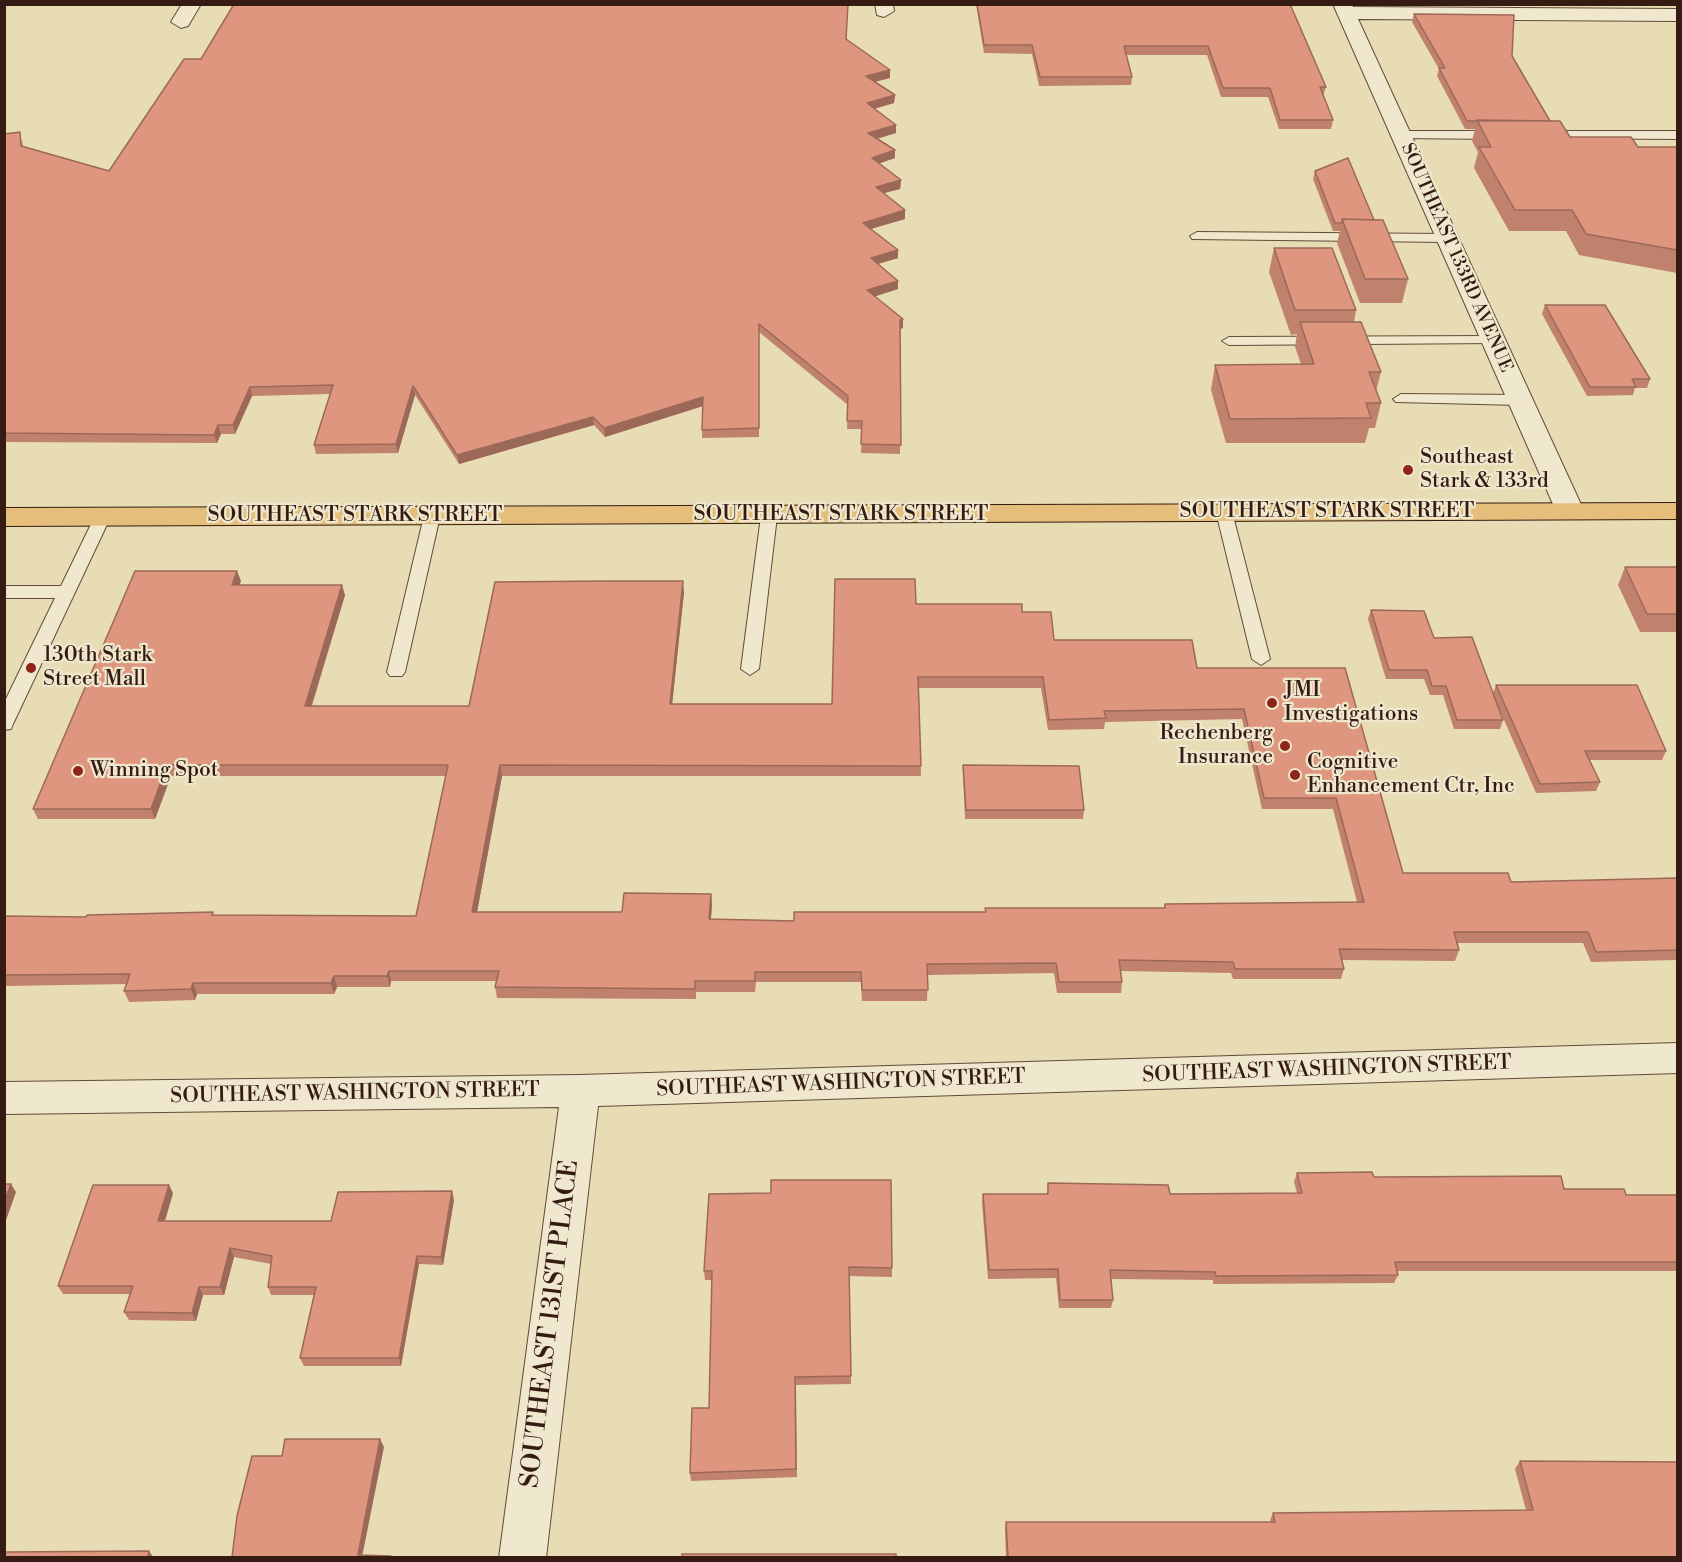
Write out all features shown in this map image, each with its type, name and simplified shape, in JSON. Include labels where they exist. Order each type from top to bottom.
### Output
[{"type":"main road","name":"SOUTHEAST STARK STREET","points":[[4,517],[1677,511]]},
{"type":"street","points":[[181,22],[192,4]]},
{"type":"street","points":[[1344,9],[1677,15]]},
{"type":"street","name":"SOUTHEAST 133RD AVENUE","points":[[1344,9],[1570,511]]},
{"type":"street","name":"SOUTHEAST WASHINGTON STREET","points":[[4,1098],[580,1091],[1677,1058]]},
{"type":"street","name":"SOUTHEAST 131ST PLACE","points":[[522,1557],[580,1091]]},
{"type":"lane","points":[[1401,135],[1677,135]]},
{"type":"lane","points":[[1197,236],[1448,238]]},
{"type":"lane","points":[[1229,341],[1492,340]]},
{"type":"lane","points":[[1401,399],[1520,400]]},
{"type":"lane","points":[[1224,512],[1261,659]]},
{"type":"lane","points":[[4,724],[102,516]]},
{"type":"lane","points":[[396,672],[432,516]]},
{"type":"lane","points":[[750,669],[768,516]]},
{"type":"lane","points":[[4,592],[67,592]]},
{"type":"building","points":[[234,4],[848,4],[846,39],[890,70],[866,76],[895,95],[867,103],[896,125],[868,133],[895,150],[872,158],[901,180],[876,187],[905,210],[863,223],[898,250],[871,258],[898,281],[867,290],[903,319],[900,320],[901,445],[861,444],[862,421],[847,421],[848,396],[759,324],[759,428],[702,430],[703,397],[604,428],[593,417],[457,455],[413,386],[396,444],[314,445],[333,385],[250,387],[233,425],[218,425],[214,435],[4,433],[4,134],[20,132],[21,146],[109,171],[184,59],[201,59]]},
{"type":"building","points":[[977,4],[1290,4],[1326,87],[1320,87],[1333,120],[1280,120],[1270,88],[1223,88],[1208,46],[1124,46],[1132,77],[1040,77],[1032,45],[984,45]]},
{"type":"building","points":[[1414,14],[1514,15],[1512,56],[1550,121],[1467,121],[1439,68],[1445,68]]},
{"type":"building","points":[[1477,120],[1560,121],[1570,137],[1631,137],[1638,147],[1677,147],[1677,250],[1586,234],[1572,210],[1515,210],[1479,147],[1491,147]]},
{"type":"building","points":[[1348,158],[1374,220],[1342,219],[1342,223],[1335,223],[1315,171]]},
{"type":"building","points":[[1342,219],[1383,220],[1408,279],[1365,279]]},
{"type":"building","points":[[1274,248],[1332,248],[1356,310],[1295,310]]},
{"type":"building","points":[[1545,305],[1605,305],[1650,379],[1632,379],[1636,387],[1590,387]]},
{"type":"building","points":[[1300,322],[1361,322],[1381,372],[1369,372],[1381,403],[1366,403],[1371,418],[1230,419],[1215,365],[1314,364]]},
{"type":"building","points":[[1625,567],[1677,567],[1677,614],[1647,614]]},
{"type":"building","points":[[135,571],[237,571],[232,585],[342,585],[305,706],[469,706],[495,582],[608,581],[683,581],[670,704],[832,704],[835,579],[915,579],[916,604],[1022,604],[1022,612],[1051,612],[1054,640],[1192,640],[1197,668],[1345,668],[1403,873],[1508,873],[1511,882],[1677,878],[1677,950],[1596,952],[1588,932],[1454,932],[1459,950],[1339,949],[1344,969],[1235,969],[1233,962],[1119,960],[1122,982],[1059,982],[1056,963],[927,964],[928,990],[862,990],[861,972],[755,972],[755,981],[695,981],[695,989],[495,987],[499,971],[389,971],[387,976],[334,976],[331,983],[193,983],[191,989],[124,991],[130,974],[4,975],[4,916],[86,917],[87,915],[213,912],[212,915],[416,916],[448,765],[167,765],[151,809],[33,809]],"holes":[[[918,677],[1043,677],[1049,720],[1106,718],[1104,711],[1244,709],[1264,798],[1336,798],[1364,902],[1165,904],[1165,908],[985,908],[986,912],[794,912],[794,921],[709,919],[711,894],[624,893],[622,912],[472,912],[500,765],[921,766]]]},
{"type":"building","points":[[1371,610],[1424,611],[1434,638],[1472,637],[1503,720],[1457,720],[1446,686],[1432,686],[1427,670],[1389,670]]},
{"type":"building","points":[[1496,685],[1637,685],[1666,751],[1585,751],[1600,782],[1540,784]]},
{"type":"building","points":[[963,765],[1079,766],[1084,810],[966,810]]},
{"type":"building","points":[[1372,1172],[1374,1177],[1561,1176],[1564,1189],[1624,1189],[1626,1195],[1677,1195],[1677,1262],[1395,1262],[1398,1275],[1216,1276],[1215,1272],[1110,1270],[1113,1300],[1060,1300],[1058,1269],[989,1270],[983,1194],[1048,1194],[1048,1183],[1168,1185],[1170,1194],[1302,1193],[1297,1173]]},
{"type":"building","points":[[771,1180],[891,1180],[892,1268],[849,1267],[851,1376],[795,1377],[796,1469],[690,1473],[692,1408],[709,1408],[712,1271],[704,1271],[709,1194],[771,1193]]},
{"type":"building","points":[[4,1184],[11,1184],[4,1202]]},
{"type":"building","points":[[93,1185],[169,1185],[158,1221],[331,1221],[338,1192],[452,1191],[441,1257],[417,1256],[399,1358],[300,1358],[316,1287],[268,1287],[272,1256],[230,1248],[220,1287],[199,1287],[192,1313],[124,1312],[133,1286],[58,1286]]},
{"type":"building","points":[[285,1439],[380,1439],[358,1555],[391,1557],[232,1557],[237,1516],[252,1456],[282,1456]]},
{"type":"building","points":[[1520,1461],[1677,1462],[1677,1557],[1008,1557],[1006,1522],[1275,1522],[1273,1513],[1533,1510]]},
{"type":"building","points":[[149,1551],[148,1557],[4,1557],[4,1552]]},
{"type":"building","points":[[682,1554],[896,1554],[896,1557],[682,1557]]},
{"type":"place","name":"Southeast Stark & 133rd","points":[[1408,470]]},
{"type":"place","name":"130th Stark Street Mall","points":[[31,668]]},
{"type":"place","name":"JMI Investigations","points":[[1272,703]]},
{"type":"place","name":"Rechenberg Insurance","points":[[1285,746]]},
{"type":"place","name":"Winning Spot","points":[[78,771]]},
{"type":"place","name":"Cognitive Enhancement Ctr, Inc","points":[[1295,775]]}]
